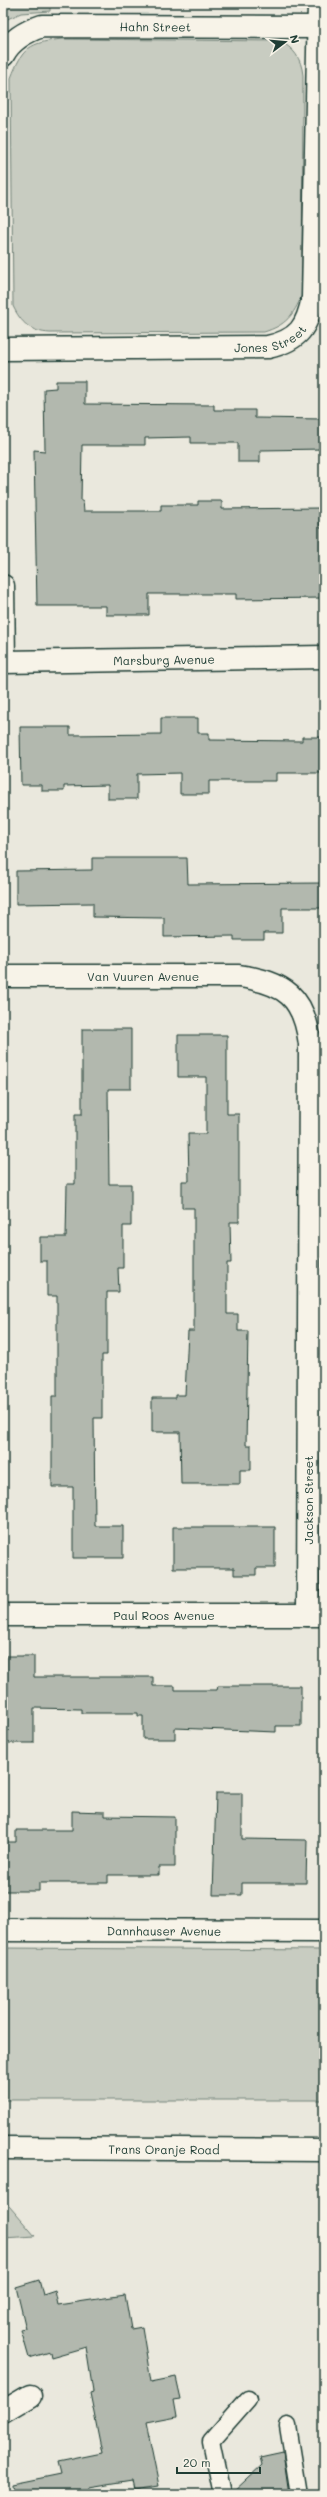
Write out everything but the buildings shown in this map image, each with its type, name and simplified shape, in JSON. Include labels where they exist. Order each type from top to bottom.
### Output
[{"type":"street","name":"Jones Street","points":[[3,349],[268,348],[284,343],[298,334],[309,318],[313,298],[319,3]]},
{"type":"street","name":"Hahn Street","points":[[3,55],[28,31],[42,26],[319,27]]},
{"type":"street","points":[[3,586],[4,662]]},
{"type":"street","name":"Marsburg Avenue","points":[[4,662],[324,658]]},
{"type":"street","name":"Van Vuuren Avenue","points":[[3,976],[239,976],[263,980],[280,987]]},
{"type":"street","name":"Jackson Street","points":[[280,987],[302,1010],[308,1026],[310,1044],[316,1615]]},
{"type":"street","name":"Paul Roos Avenue","points":[[3,1614],[316,1615]]},
{"type":"street","name":"Dannhauser Avenue","points":[[3,1930],[324,1931]]},
{"type":"street","name":"Trans Oranje Road","points":[[3,2148],[324,2150]]},
{"type":"street","points":[[3,2412],[30,2396]]},
{"type":"lane","points":[[222,2494],[211,2441],[248,2398]]},
{"type":"lane","points":[[288,2426],[299,2494]]},
{"type":"shaded area","points":[[3,3],[50,3],[50,11],[21,13],[3,21]]},
{"type":"shaded area","points":[[62,39],[279,41],[293,50],[301,64],[303,75],[302,295],[292,314],[283,323],[264,332],[50,333],[37,331],[27,326],[19,317],[13,306],[11,78],[19,59],[29,48],[42,42]]},
{"type":"shaded area","points":[[3,1948],[324,1950],[324,2100],[3,2100]]},
{"type":"shaded area","points":[[3,2199],[35,2236],[3,2238]]}]
